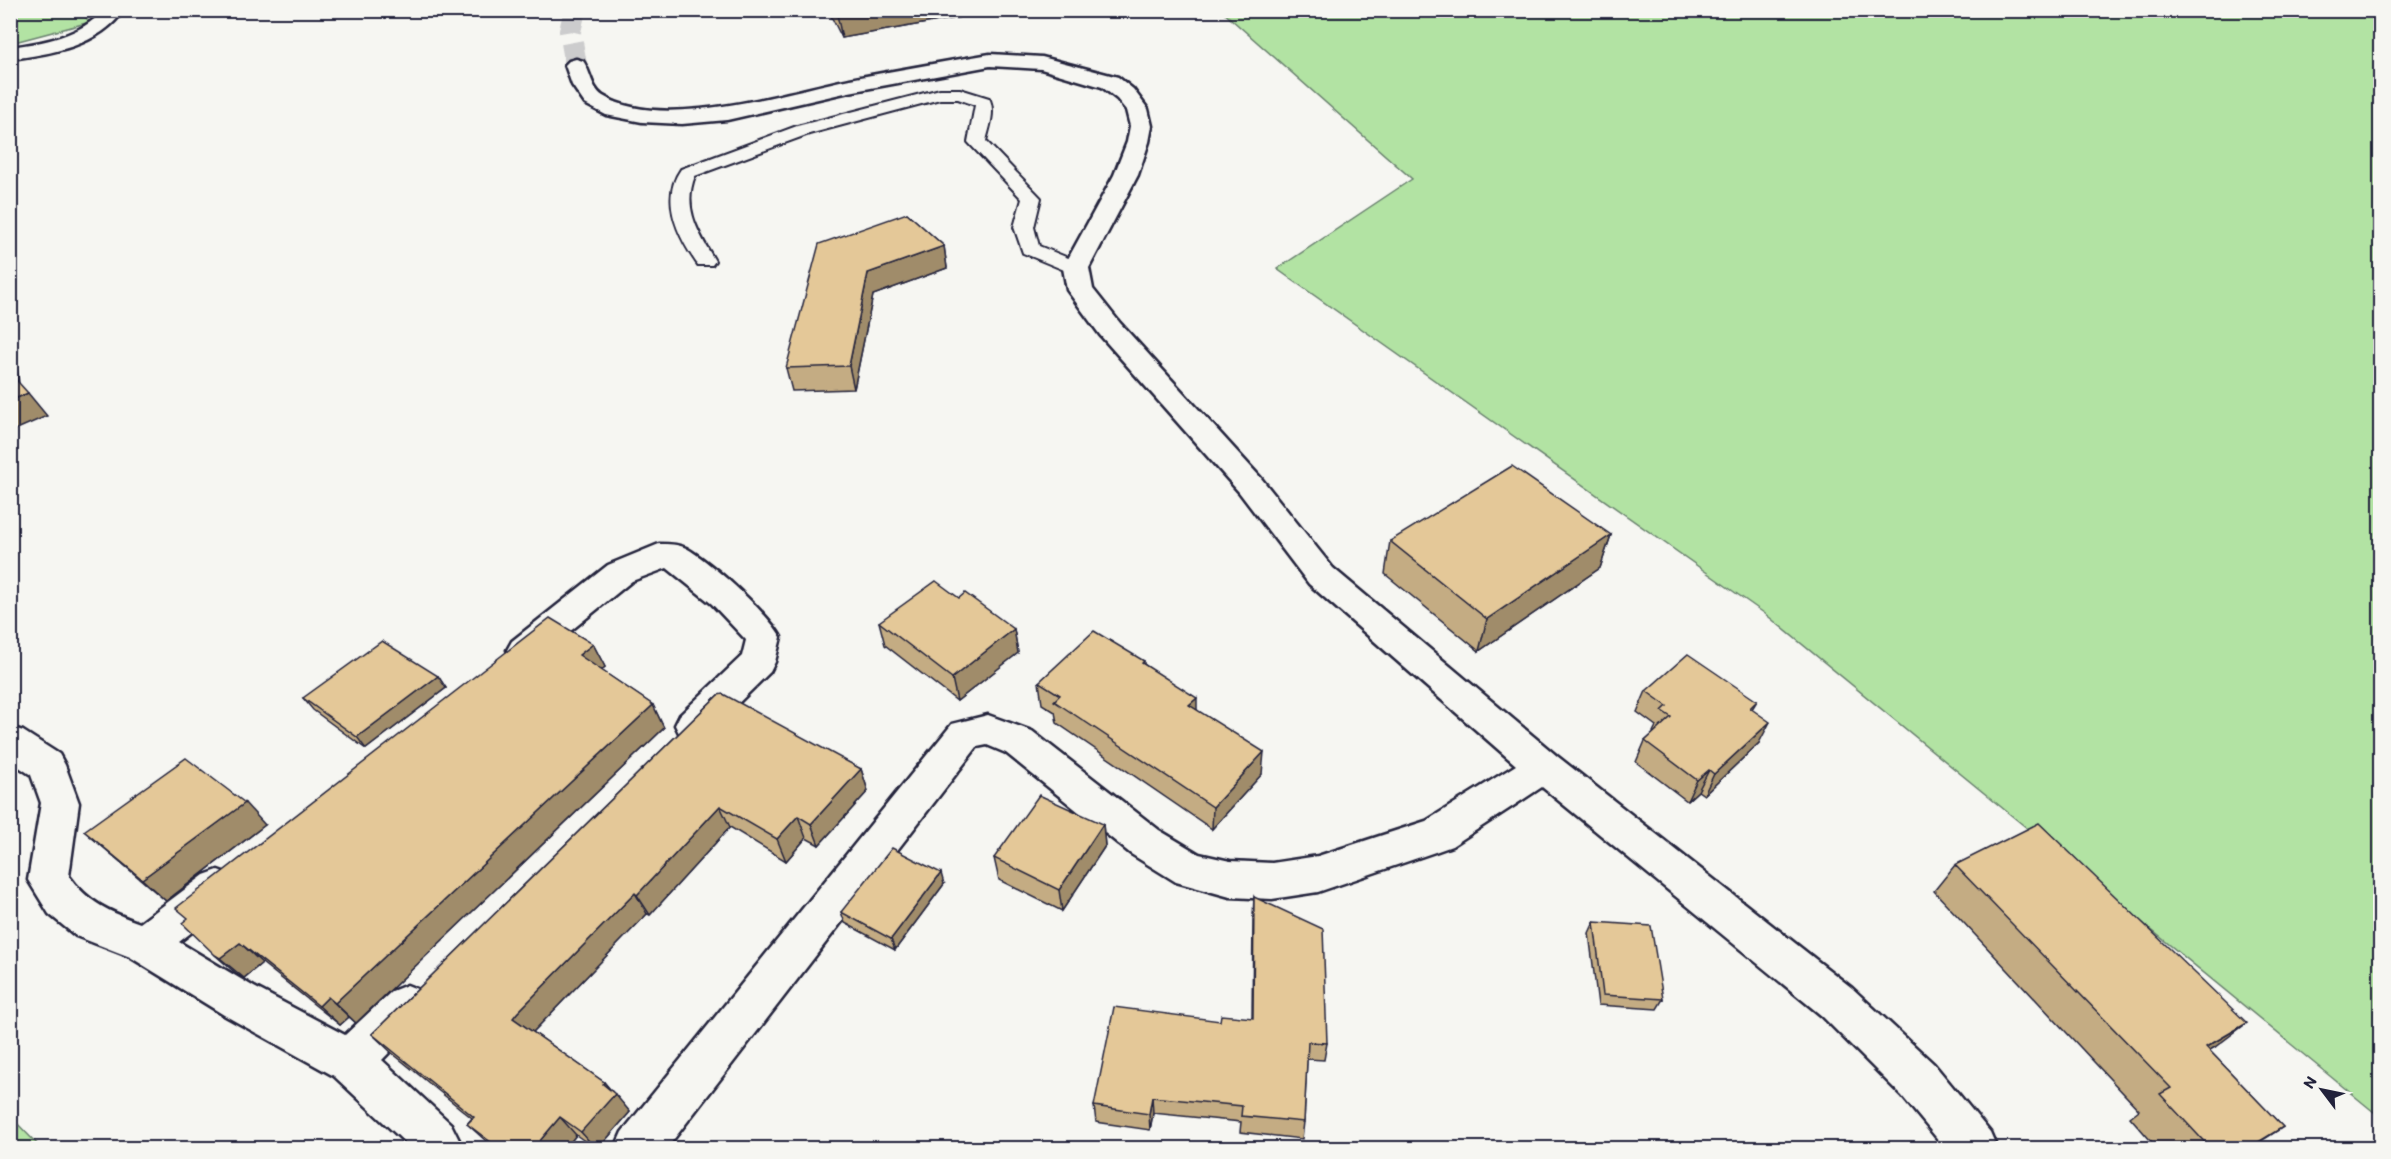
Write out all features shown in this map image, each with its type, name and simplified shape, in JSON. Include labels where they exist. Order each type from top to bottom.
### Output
[{"type":"street","points":[[10,53],[41,48],[86,32],[101,24],[114,10]]},
{"type":"street","points":[[576,65],[583,85],[593,99],[614,110],[642,115],[672,116],[727,113],[796,97],[990,60],[1042,63],[1110,82],[1125,94],[1137,109],[1141,126],[1138,142],[1126,175],[1076,268],[1080,290],[1110,329],[1250,485],[1321,576],[1544,766],[1837,1002],[1918,1080],[1974,1149]]},
{"type":"street","points":[[495,674],[620,573],[659,556],[674,556],[724,595],[764,637],[758,662],[673,745]]},
{"type":"street","points":[[638,1149],[964,735],[988,730],[1019,742],[1145,842],[1190,870],[1230,879],[1272,881],[1318,874],[1437,834],[1544,766]]},
{"type":"street","points":[[10,742],[46,765],[60,803],[48,880],[63,901],[90,923],[146,944],[239,1001],[350,1061],[435,1140],[440,1149]]},
{"type":"street","points":[[146,944],[240,871]]},
{"type":"street","points":[[350,1061],[435,978]]},
{"type":"lane","points":[[705,261],[680,213],[679,188],[687,173],[803,130],[940,94],[960,94],[983,102],[983,115],[977,142],[1032,198],[1024,226],[1030,249],[1076,268]]},
{"type":"green space","points":[[11,11],[79,11],[90,22],[11,43]]},
{"type":"green space","points":[[1222,11],[2380,11],[2380,1117],[1764,613],[1277,269],[1412,179]]},
{"type":"green space","points":[[11,1117],[41,1148],[11,1148]]},
{"type":"building","points":[[907,213],[944,246],[868,273],[849,366],[786,368],[819,244]]},
{"type":"building","points":[[10,373],[28,393],[10,401]]},
{"type":"building","points":[[1512,466],[1611,535],[1487,619],[1390,541]]},
{"type":"building","points":[[936,581],[959,598],[965,593],[1014,629],[952,678],[879,622]]},
{"type":"building","points":[[550,618],[593,644],[579,655],[653,705],[335,1003],[328,997],[319,1006],[240,943],[220,958],[182,923],[188,918],[176,908]]},
{"type":"building","points":[[1094,631],[1144,661],[1142,663],[1197,698],[1189,705],[1264,752],[1213,807],[1054,701],[1060,695],[1039,682]]},
{"type":"building","points":[[382,641],[438,676],[357,737],[303,698]]},
{"type":"building","points":[[1688,654],[1757,701],[1750,708],[1770,722],[1714,774],[1709,770],[1697,780],[1645,741],[1671,717],[1662,711],[1667,706],[1646,691]]},
{"type":"building","points":[[723,694],[861,769],[811,824],[798,816],[777,839],[720,806],[637,895],[635,893],[517,1013],[513,1018],[604,1082],[603,1084],[615,1094],[581,1132],[560,1117],[533,1149],[500,1149],[467,1124],[474,1117],[372,1034],[718,695]]},
{"type":"building","points":[[186,758],[245,803],[142,879],[84,831]]},
{"type":"building","points":[[1039,795],[1103,824],[1059,890],[994,858]]},
{"type":"building","points":[[2039,823],[2247,1023],[2206,1047],[2283,1127],[2247,1149],[2211,1149],[2160,1094],[2171,1088],[1955,865]]},
{"type":"building","points":[[892,848],[941,873],[891,939],[841,912]]},
{"type":"building","points":[[1254,897],[1323,929],[1327,1043],[1308,1042],[1304,1122],[1241,1116],[1242,1106],[1152,1097],[1149,1114],[1094,1106],[1114,1007],[1220,1021],[1221,1015],[1253,1018]]},
{"type":"building","points":[[1594,922],[1651,926],[1663,999],[1603,995]]},
{"type":"tunnel","points":[[575,10],[570,31],[576,65]]}]
